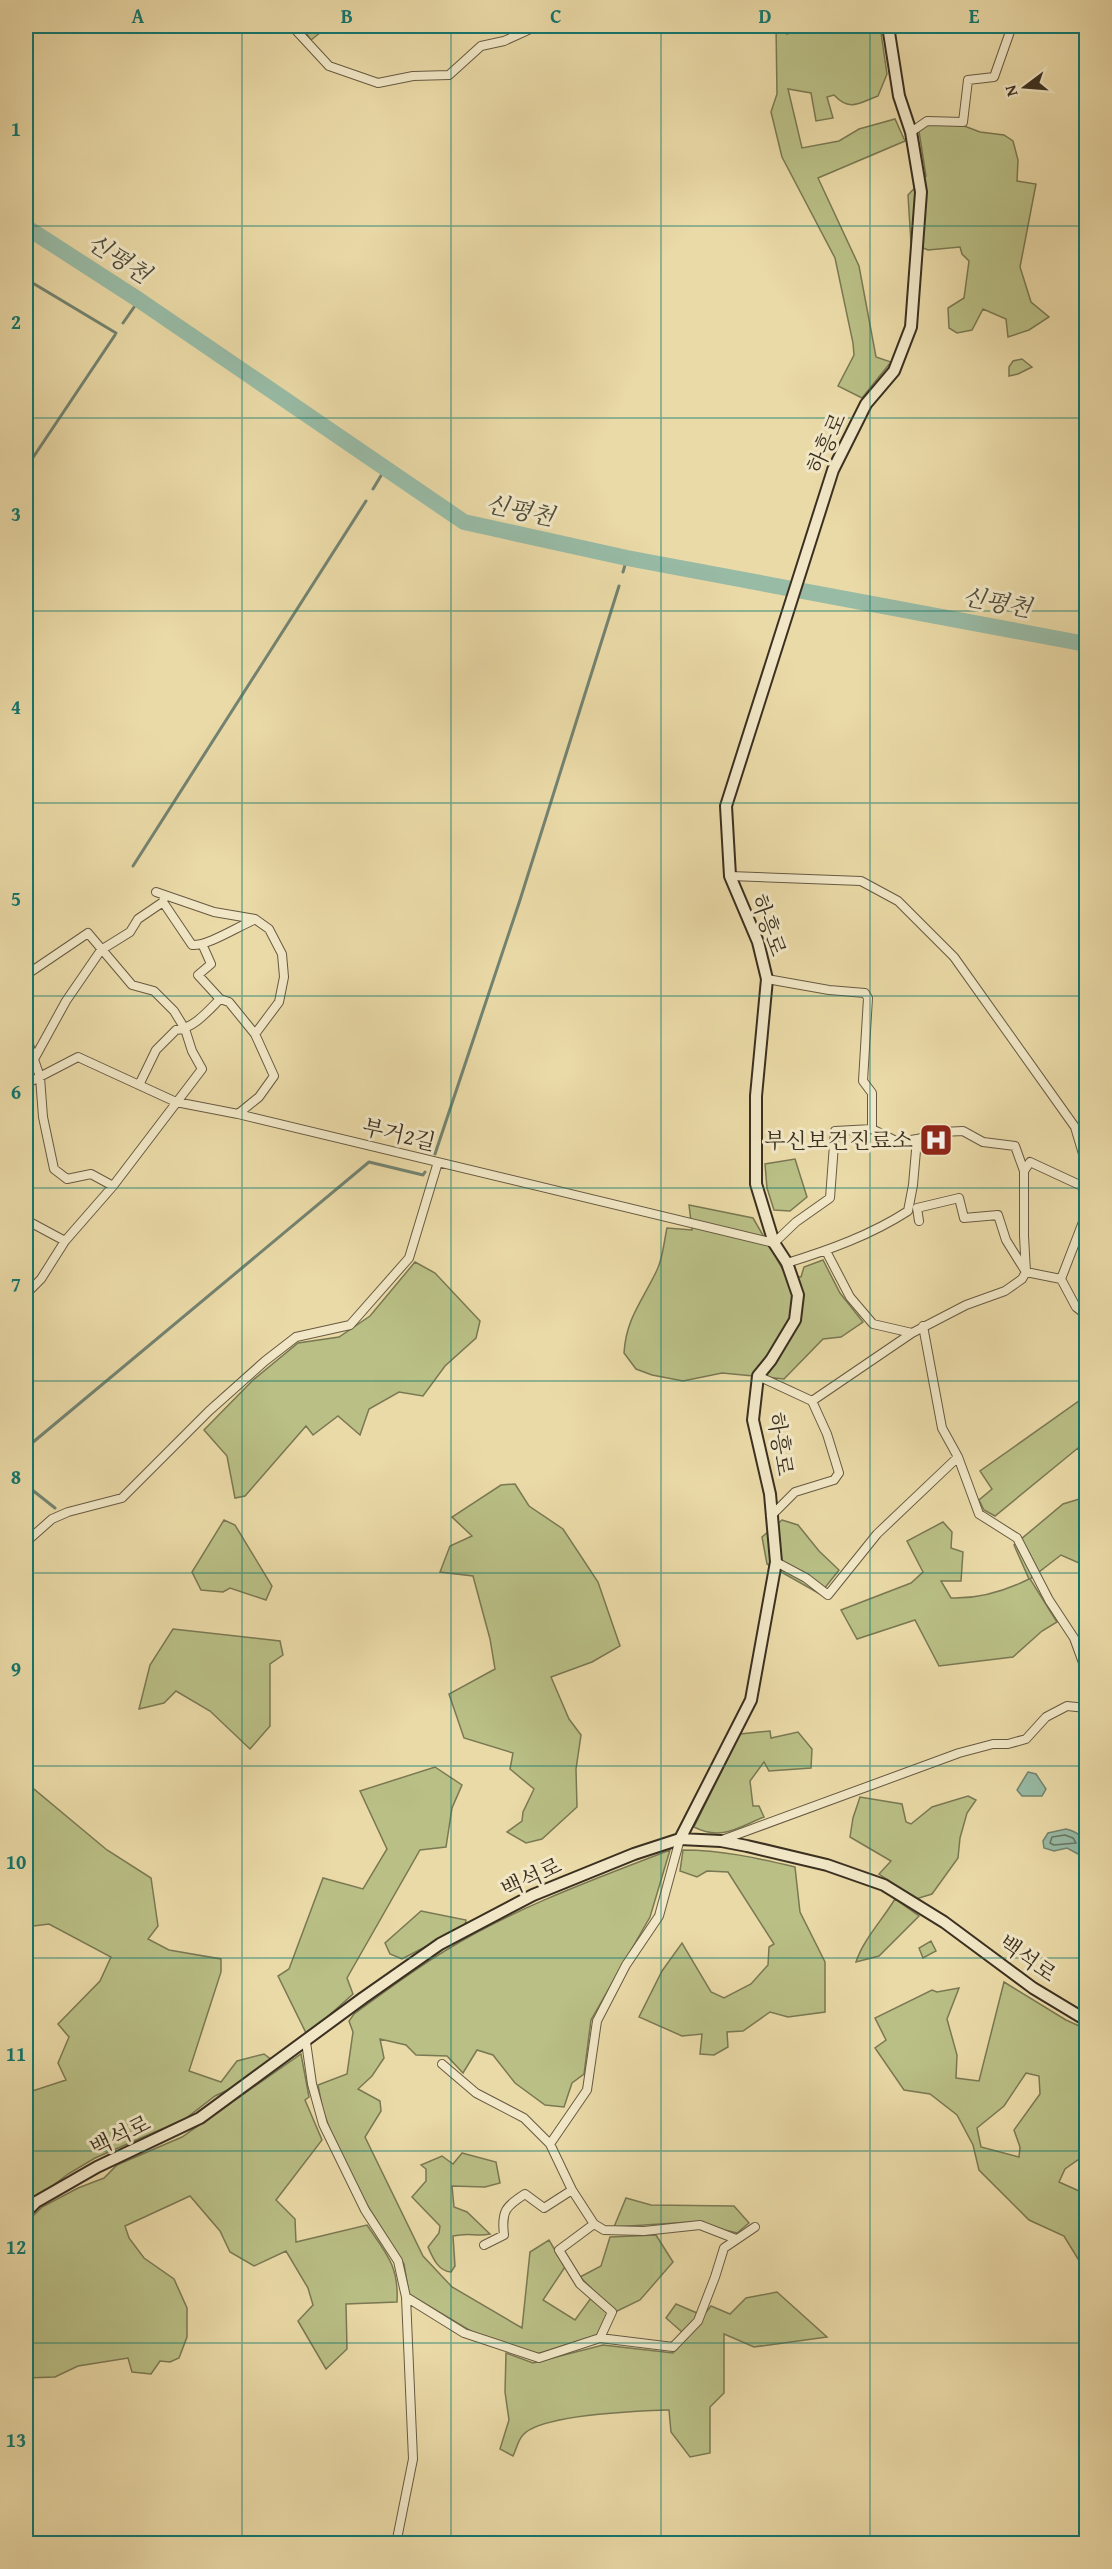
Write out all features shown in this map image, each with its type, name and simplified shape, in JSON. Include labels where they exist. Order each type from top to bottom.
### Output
[{"type":"street","points":[[292,26],[329,66],[378,82],[413,76],[449,75],[481,46],[504,41],[537,26]]},
{"type":"street","name":"하흥로","points":[[680,1839],[751,1700],[776,1562],[770,1494],[753,1420],[758,1376],[771,1360],[795,1320],[798,1295],[788,1263],[774,1243],[756,1184],[756,1096],[767,979],[758,942],[730,876],[726,806],[833,470],[866,404],[894,371],[911,327],[921,192],[911,132],[899,96],[888,26]]},
{"type":"street","points":[[911,132],[927,121],[963,122],[968,80],[994,76],[1010,26]]},
{"type":"street","points":[[730,876],[861,881],[898,901],[954,957],[1075,1127],[1084,1157],[1083,1222],[1061,1279],[1076,1307],[1086,1315]]},
{"type":"street","points":[[156,892],[164,898],[214,912],[255,919],[269,929],[280,950],[284,977],[279,1002],[255,1034]]},
{"type":"street","points":[[164,898],[192,945],[203,946],[229,930],[255,919]]},
{"type":"street","points":[[33,1060],[66,1001],[101,950],[130,932],[138,919],[164,898]]},
{"type":"street","points":[[26,975],[88,933],[132,985],[154,991],[174,1011],[185,1029],[192,1051],[202,1069],[113,1186],[65,1241],[41,1279],[26,1294]]},
{"type":"street","points":[[203,946],[211,964],[198,975],[220,999],[229,1002],[255,1034],[274,1076],[259,1097],[238,1114]]},
{"type":"street","points":[[767,979],[829,990],[866,993],[868,998],[863,1081],[872,1093],[872,1129]]},
{"type":"street","points":[[140,1084],[156,1050],[176,1030],[185,1029],[220,999]]},
{"type":"street","points":[[26,1036],[40,1077],[44,1117],[54,1169],[67,1179],[91,1174],[113,1186]]},
{"type":"street","name":"부거2길","points":[[26,1084],[78,1057],[176,1102],[238,1114],[774,1243]]},
{"type":"street","points":[[774,1243],[796,1222],[830,1198],[835,1131],[872,1129],[898,1142],[942,1132],[963,1131],[983,1142],[1015,1146],[1024,1171],[1023,1236],[1026,1272],[1022,1279],[1005,1291],[966,1305],[923,1326],[812,1401]]},
{"type":"street","points":[[788,1263],[861,1237],[908,1211],[917,1139]]},
{"type":"street","points":[[26,1542],[51,1519],[68,1512],[122,1498],[209,1411],[265,1361],[296,1337],[350,1325],[409,1258],[438,1162]]},
{"type":"street","points":[[1024,1171],[1030,1162],[1084,1187]]},
{"type":"street","points":[[919,1221],[917,1208],[959,1198],[964,1218],[998,1215],[1006,1240],[1026,1272],[1061,1279]]},
{"type":"street","points":[[26,1220],[65,1241]]},
{"type":"street","points":[[826,1251],[850,1297],[873,1324],[912,1333]]},
{"type":"street","points":[[923,1326],[942,1428],[958,1457],[979,1514],[1017,1538],[1049,1600],[1074,1638],[1086,1671]]},
{"type":"street","points":[[758,1376],[812,1401],[827,1434],[839,1473],[834,1480],[795,1492],[771,1516]]},
{"type":"street","points":[[776,1562],[806,1578],[828,1595],[877,1534],[958,1457]]},
{"type":"street","points":[[721,1841],[959,1754],[993,1744],[1008,1744],[1026,1739],[1046,1717],[1067,1706],[1086,1708]]},
{"type":"street","points":[[550,2144],[587,2090],[597,2021],[626,1965],[659,1916],[680,1839]]},
{"type":"street","name":"백석로","points":[[26,2212],[36,2202],[97,2167],[200,2118],[440,1944],[533,1895],[634,1854],[680,1839],[721,1841],[827,1865],[884,1885],[944,1922],[1033,1988],[1086,2020]]},
{"type":"street","points":[[306,2042],[312,2084],[323,2124],[365,2210],[398,2262],[406,2297],[414,2459],[396,2544]]},
{"type":"street","points":[[442,2064],[476,2093],[524,2118],[550,2144],[572,2190],[594,2224],[604,2230],[644,2231],[700,2225],[736,2239]]},
{"type":"street","points":[[484,2245],[504,2235],[502,2217],[510,2204],[525,2194],[544,2208],[572,2190]]},
{"type":"street","points":[[594,2224],[559,2250],[580,2284],[612,2312],[600,2338]]},
{"type":"street","points":[[406,2297],[464,2333],[539,2358],[600,2338],[673,2347],[698,2321],[716,2277],[724,2248],[755,2227]]},
{"type":"green space","points":[[301,26],[322,26],[326,28],[311,40]]},
{"type":"green space","points":[[776,26],[788,26],[787,34],[807,26],[880,26],[887,74],[878,96],[850,105],[834,95],[827,97],[833,118],[816,121],[811,93],[788,89],[802,148],[839,141],[859,129],[895,119],[905,141],[818,178],[859,266],[876,357],[891,362],[862,398],[838,386],[854,355],[835,258],[782,157],[771,112],[777,94]]},
{"type":"green space","points":[[929,124],[959,124],[980,132],[1004,135],[1013,141],[1018,160],[1017,181],[1036,184],[1020,267],[1031,302],[1049,317],[1029,330],[1008,337],[1006,319],[983,309],[972,330],[957,333],[949,328],[948,308],[964,298],[969,261],[962,254],[960,247],[928,250],[911,243],[908,195],[926,176],[919,131]]},
{"type":"green space","points":[[1022,359],[1032,367],[1009,376],[1009,367],[1013,361]]},
{"type":"green space","points":[[795,1159],[807,1197],[790,1211],[774,1210],[767,1188],[765,1164]]},
{"type":"green space","points":[[689,1205],[753,1218],[786,1275],[801,1277],[804,1267],[823,1260],[840,1293],[863,1322],[841,1337],[823,1339],[784,1379],[722,1373],[683,1381],[652,1375],[636,1369],[624,1353],[628,1329],[659,1265],[667,1228],[692,1230]]},
{"type":"green space","points":[[415,1262],[435,1273],[480,1321],[476,1338],[445,1366],[423,1396],[399,1392],[369,1409],[360,1435],[338,1416],[313,1435],[306,1426],[245,1496],[235,1498],[227,1456],[204,1430],[253,1380],[298,1343],[339,1337],[370,1316]]},
{"type":"green space","points":[[1086,1396],[1086,1459],[1078,1448],[995,1516],[984,1510],[979,1500],[992,1489],[980,1471]]},
{"type":"green space","points":[[515,1484],[529,1506],[563,1529],[598,1582],[620,1646],[592,1662],[551,1677],[569,1719],[581,1735],[576,1769],[577,1807],[542,1839],[526,1843],[507,1832],[522,1821],[523,1812],[534,1789],[510,1769],[513,1753],[464,1738],[449,1694],[495,1669],[490,1639],[473,1576],[440,1572],[450,1546],[472,1536],[452,1517],[501,1485]]},
{"type":"green space","points":[[1086,1497],[1086,1566],[1061,1555],[1030,1579],[1057,1622],[1042,1631],[1013,1657],[939,1666],[915,1620],[857,1639],[841,1610],[911,1583],[923,1572],[907,1541],[943,1522],[952,1532],[951,1548],[963,1552],[961,1581],[941,1581],[951,1598],[981,1596],[1001,1591],[1029,1579],[1014,1545],[1063,1504]]},
{"type":"green space","points":[[224,1520],[235,1525],[272,1586],[266,1600],[230,1588],[223,1592],[201,1590],[192,1572]]},
{"type":"green space","points":[[782,1520],[798,1525],[819,1551],[839,1570],[820,1594],[767,1564],[762,1537]]},
{"type":"green space","points":[[173,1629],[280,1641],[283,1655],[270,1664],[270,1726],[250,1749],[210,1711],[176,1691],[164,1703],[139,1709],[150,1665]]},
{"type":"green space","points":[[770,1731],[771,1738],[798,1732],[812,1749],[811,1768],[769,1771],[764,1762],[750,1781],[753,1806],[759,1806],[764,1817],[737,1829],[721,1833],[694,1827],[740,1734]]},
{"type":"green space","points":[[435,1767],[462,1785],[452,1808],[446,1847],[420,1850],[347,1978],[353,1994],[307,2035],[278,1976],[289,1969],[323,1878],[363,1889],[387,1849],[360,1791]]},
{"type":"green space","points":[[26,1770],[28,1784],[107,1850],[151,1878],[158,1926],[148,1939],[169,1950],[221,1959],[221,1972],[189,2071],[221,2082],[237,2061],[264,2054],[272,2060],[232,2088],[215,2096],[185,2119],[95,2158],[68,2174],[26,2206],[26,2093],[66,2080],[58,2063],[69,2037],[58,2024],[100,1981],[111,1957],[49,1924],[26,1927]]},
{"type":"green space","points":[[968,1796],[976,1800],[967,1813],[960,1838],[958,1858],[932,1894],[916,1899],[879,1874],[891,1861],[850,1837],[860,1797],[902,1804],[906,1822],[911,1824],[932,1807]]},
{"type":"green space","points":[[670,1850],[650,1917],[591,2020],[584,2074],[572,2083],[564,2107],[545,2105],[515,2083],[493,2055],[477,2050],[463,2073],[447,2056],[416,2055],[406,2045],[380,2039],[384,2058],[372,2076],[358,2089],[380,2101],[381,2111],[365,2137],[423,2256],[452,2287],[522,2328],[530,2252],[549,2240],[565,2267],[543,2300],[575,2320],[591,2298],[608,2313],[597,2335],[537,2354],[474,2333],[409,2294],[404,2264],[367,2205],[333,2137],[323,2111],[318,2085],[347,2074],[353,2032],[349,2021],[354,2014],[424,1964],[474,1934],[529,1907]]},
{"type":"green space","points":[[683,1850],[726,1853],[795,1867],[800,1912],[825,1962],[825,2012],[788,2017],[770,2012],[743,2031],[727,2032],[728,2047],[714,2055],[700,2054],[702,2034],[682,2036],[639,2017],[662,1971],[682,1943],[711,1992],[724,1998],[751,1984],[768,1965],[769,1947],[774,1944],[728,1872],[707,1871],[697,1877],[680,1871]]},
{"type":"green space","points":[[895,1899],[919,1916],[879,1956],[856,1962],[868,1938]]},
{"type":"green space","points":[[421,1911],[466,1920],[465,1926],[402,1959],[390,1954],[385,1943]]},
{"type":"green space","points":[[931,1941],[936,1951],[923,1958],[919,1948]]},
{"type":"green space","points":[[1004,1982],[1066,2020],[1086,2029],[1086,2154],[1065,2169],[1059,2182],[1086,2194],[1086,2272],[1064,2236],[1029,2220],[979,2170],[973,2145],[957,2115],[930,2094],[904,2090],[875,2048],[886,2040],[875,2018],[932,1990],[937,1992],[959,1988],[947,2019],[957,2055],[956,2078],[979,2081]],"holes":[[[1026,2073],[1039,2076],[1040,2094],[1014,2130],[1020,2147],[1019,2157],[981,2147],[977,2128],[1004,2106]]]},
{"type":"green space","points":[[301,2054],[309,2097],[305,2100],[322,2140],[276,2200],[295,2219],[296,2242],[367,2225],[390,2260],[396,2279],[397,2302],[346,2304],[347,2349],[326,2369],[298,2321],[313,2305],[308,2288],[286,2251],[254,2266],[230,2252],[220,2231],[190,2196],[125,2226],[129,2238],[144,2258],[174,2279],[187,2308],[187,2337],[179,2358],[170,2362],[160,2361],[151,2374],[132,2372],[128,2358],[78,2366],[55,2377],[26,2378],[26,2223],[42,2207],[78,2188],[104,2178],[117,2165],[182,2137]]},
{"type":"green space","points":[[462,2153],[496,2162],[500,2183],[485,2187],[452,2186],[454,2207],[467,2212],[490,2234],[453,2236],[455,2266],[451,2272],[439,2267],[428,2247],[439,2233],[440,2226],[412,2197],[426,2181],[426,2169],[421,2165],[442,2156],[453,2164]]},
{"type":"green space","points":[[626,2198],[651,2205],[734,2206],[749,2223],[737,2233],[691,2222],[614,2227]]},
{"type":"green space","points":[[656,2235],[673,2262],[640,2300],[615,2312],[580,2277],[601,2266],[610,2237]]},
{"type":"green space","points":[[777,2292],[827,2337],[754,2347],[724,2334],[724,2393],[710,2407],[710,2453],[690,2457],[671,2432],[669,2410],[592,2415],[549,2422],[523,2435],[513,2456],[500,2449],[509,2420],[505,2392],[506,2353],[533,2363],[603,2345],[673,2353],[711,2306],[730,2314],[746,2298]]},
{"type":"green space","points":[[676,2304],[697,2313],[694,2320],[682,2332],[666,2318]]},
{"type":"water","points":[[1028,1772],[1036,1774],[1046,1789],[1042,1796],[1022,1796],[1017,1790]]},
{"type":"water","points":[[1066,1829],[1077,1833],[1083,1841],[1085,1849],[1080,1855],[1067,1848],[1054,1851],[1044,1848],[1043,1841],[1048,1833]]},
{"type":"waterway","name":"신평천","points":[[26,227],[139,300],[464,522],[627,558],[1086,644]]},
{"type":"waterway","points":[[26,279],[116,333]]},
{"type":"waterway","points":[[123,323],[139,300]]},
{"type":"waterway","points":[[26,468],[115,335]]},
{"type":"waterway","points":[[373,489],[385,469]]},
{"type":"waterway","points":[[133,866],[366,501]]},
{"type":"waterway","points":[[623,572],[627,558]]},
{"type":"waterway","points":[[435,1154],[520,900],[619,586]]},
{"type":"waterway","points":[[26,1448],[369,1162],[423,1175],[425,1172]]},
{"type":"waterway","points":[[26,1485],[55,1508]]},
{"type":"place","name":"부신보건진료소","points":[[936,1140]]}]
